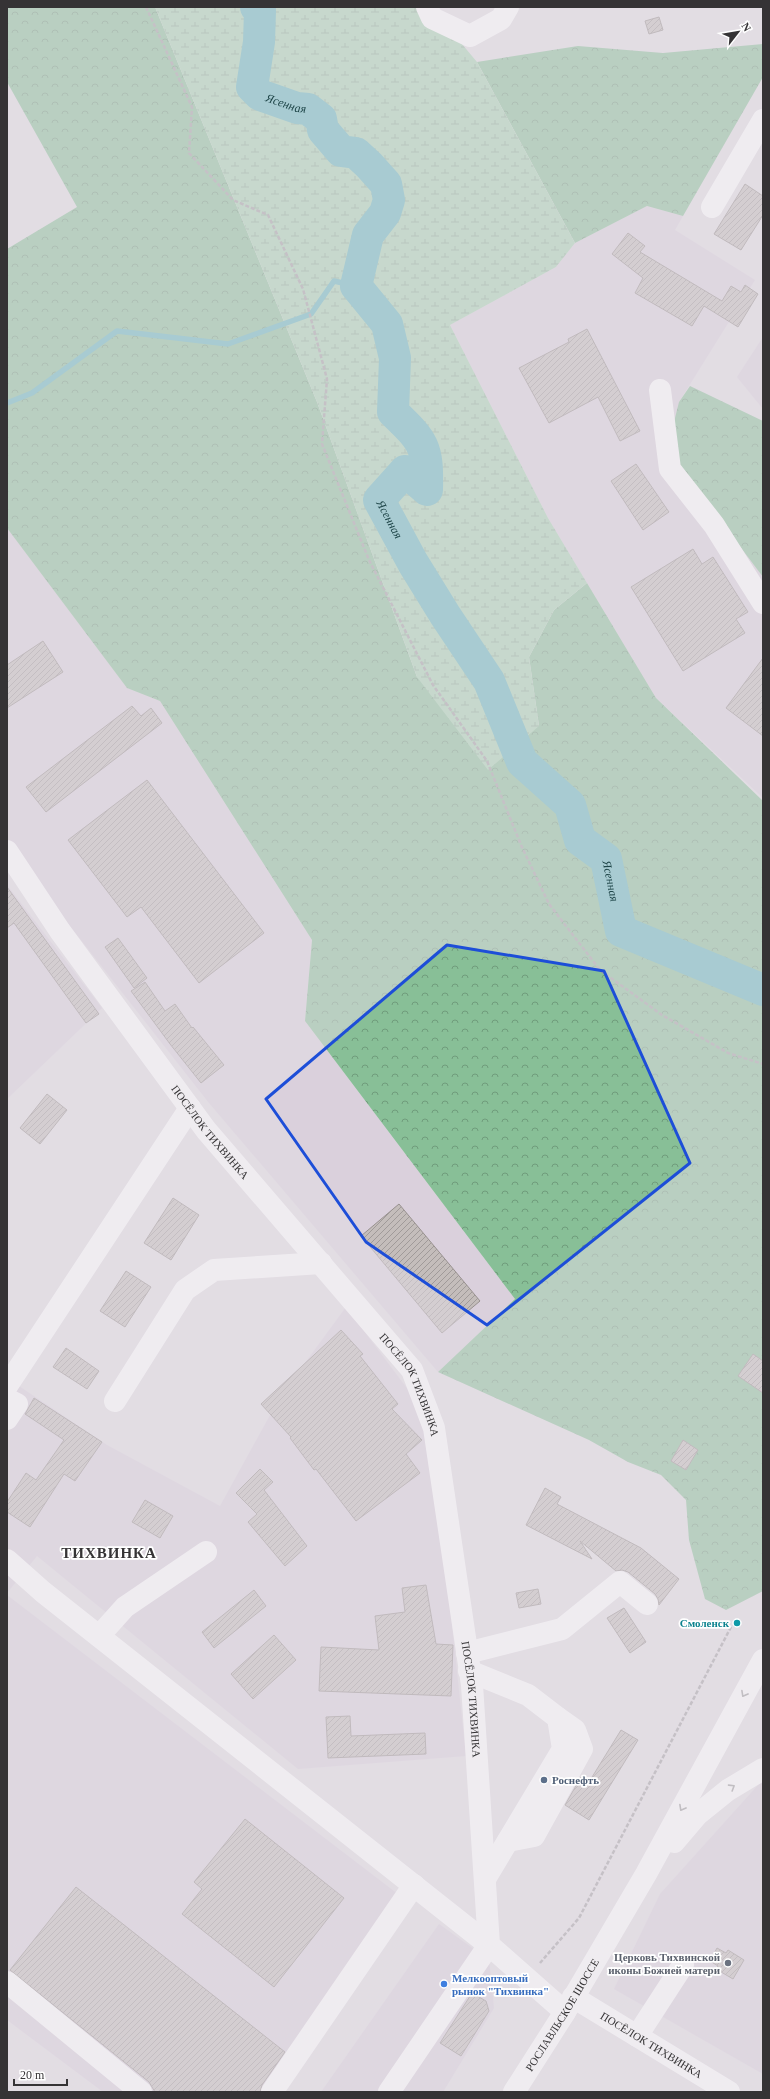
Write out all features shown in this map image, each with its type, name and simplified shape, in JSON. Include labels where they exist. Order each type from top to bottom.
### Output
[{"type":"street","points":[[427,7],[432,18],[470,36],[501,19],[508,7]]},
{"type":"street","points":[[712,207],[763,120]]},
{"type":"street","points":[[660,390],[670,469],[714,525],[763,603]]},
{"type":"street","name":"ПОСЁЛОК ТИХВИНКА","points":[[7,851],[60,931],[206,1130],[412,1370],[434,1428],[468,1662],[489,1945],[527,1978],[569,2005],[637,2036],[729,2092]]},
{"type":"street","points":[[7,1386],[190,1108]]},
{"type":"street","points":[[115,1401],[185,1290],[214,1270],[321,1263]]},
{"type":"street","points":[[7,1399],[17,1404],[7,1419]]},
{"type":"street","points":[[99,1636],[125,1607],[206,1552]]},
{"type":"street","points":[[7,1560],[99,1636],[489,1945],[389,2092]]},
{"type":"street","points":[[468,1662],[562,1629],[620,1582],[647,1604]]},
{"type":"street","name":"РОСЛАВЛЬСКОЕ ШОССЕ","points":[[514,2092],[569,2005],[646,1874],[763,1660]]},
{"type":"street","points":[[468,1662],[528,1695],[558,1718],[563,1749],[485,1879]]},
{"type":"street","name":"РОСЛАВЛЬСКОЕ ШОССЕ","points":[[646,1874],[697,1815],[728,1790],[763,1768]]},
{"type":"street","points":[[272,2092],[414,1885]]},
{"type":"street","points":[[637,2036],[683,1965]]},
{"type":"street","points":[[7,1982],[141,2092]]},
{"type":"path","points":[[146,7],[192,107],[189,153],[233,200],[268,215],[303,288],[327,379],[322,444],[369,560],[433,685],[488,761],[521,845],[549,904],[600,970],[662,1015],[728,1053],[763,1064]]},
{"type":"path","points":[[527,1978],[579,1918],[730,1627]]},
{"type":"highlighted area","points":[[447,945],[604,971],[690,1163],[487,1325],[366,1242],[266,1099]]},
{"type":"shaded area","points":[[647,206],[683,216],[675,230],[755,280],[679,402],[680,467],[763,577],[763,798],[656,698],[548,518],[450,325],[556,267],[575,243]]},
{"type":"shaded area","points":[[763,337],[763,409],[737,377]]},
{"type":"shaded area","points":[[7,528],[127,688],[160,701],[312,940],[305,1021],[515,1299],[438,1372],[209,1103],[7,846]]},
{"type":"shaded area","points":[[7,885],[102,1008],[7,1099]]},
{"type":"shaded area","points":[[346,1307],[430,1419],[466,1756],[298,1769],[37,1556],[7,1593],[7,1378],[107,1445],[220,1506],[280,1397]]},
{"type":"shaded area","points":[[7,1595],[407,1901],[282,2092],[103,2092],[7,2020]]},
{"type":"shaded area","points":[[763,1783],[763,2074],[614,1989],[660,1894],[759,1784]]},
{"type":"shaded area","name":"Мелкооптовый рынок \"Тихвинка\"","points":[[439,1924],[489,1960],[494,2008],[443,2092],[321,2092]]},
{"type":"green space","points":[[7,7],[155,7],[317,402],[417,677],[539,726],[529,657],[554,610],[587,583],[656,698],[763,801],[763,1591],[726,1610],[705,1599],[689,1540],[686,1500],[661,1475],[628,1462],[589,1440],[438,1372],[515,1299],[305,1021],[312,940],[160,701],[127,688],[7,528],[7,249],[77,207],[7,82]]},
{"type":"green space","points":[[155,7],[431,7],[477,62],[575,243],[556,267],[450,325],[548,518],[587,583],[554,610],[529,657],[539,726],[488,770],[417,677],[317,402]]},
{"type":"green space","points":[[763,44],[763,77],[683,216],[647,206],[575,243],[477,62],[578,46],[663,53]]},
{"type":"green space","points":[[690,386],[763,421],[763,577],[680,467],[673,426],[679,402]]},
{"type":"building","points":[[659,17],[663,30],[649,34],[645,21]]},
{"type":"building","points":[[745,184],[763,196],[763,215],[741,250],[714,234]]},
{"type":"building","points":[[628,233],[645,246],[640,252],[722,301],[731,286],[741,292],[745,285],[758,294],[738,327],[704,306],[692,326],[635,293],[643,278],[612,254]]},
{"type":"building","points":[[587,329],[640,431],[620,441],[598,397],[549,423],[519,368],[569,342],[568,339]]},
{"type":"building","points":[[636,464],[669,512],[643,530],[611,481]]},
{"type":"building","points":[[693,549],[702,564],[713,557],[748,612],[736,619],[745,633],[683,671],[631,587]]},
{"type":"building","points":[[43,641],[63,672],[7,708],[7,665]]},
{"type":"building","points":[[763,658],[763,736],[726,708]]},
{"type":"building","points":[[132,706],[141,716],[151,708],[162,723],[46,812],[26,787]]},
{"type":"building","points":[[147,780],[264,933],[199,983],[141,907],[127,917],[68,840]]},
{"type":"building","points":[[7,887],[99,1014],[86,1023],[14,923],[7,928]]},
{"type":"building","points":[[118,938],[147,978],[134,988],[105,947]]},
{"type":"building","points":[[145,982],[165,1011],[175,1004],[192,1028],[193,1027],[224,1065],[201,1083],[131,991]]},
{"type":"building","points":[[47,1094],[67,1110],[40,1144],[20,1128]]},
{"type":"building","points":[[173,1198],[199,1215],[171,1260],[144,1243]]},
{"type":"building","points":[[399,1204],[480,1301],[442,1333],[361,1236]]},
{"type":"building","points":[[126,1271],[151,1287],[125,1327],[100,1311]]},
{"type":"building","points":[[341,1330],[363,1354],[360,1356],[398,1404],[392,1409],[422,1440],[406,1454],[420,1473],[356,1521],[316,1469],[314,1470],[290,1438],[291,1437],[261,1404]]},
{"type":"building","points":[[66,1348],[99,1371],[87,1389],[53,1367]]},
{"type":"building","points":[[753,1354],[763,1361],[763,1393],[738,1376]]},
{"type":"building","points":[[34,1398],[102,1442],[75,1481],[64,1474],[30,1527],[7,1512],[7,1502],[26,1473],[36,1480],[64,1440],[25,1414]]},
{"type":"building","points":[[683,1440],[698,1450],[686,1470],[671,1461]]},
{"type":"building","points":[[260,1469],[273,1482],[264,1490],[307,1546],[285,1566],[248,1522],[257,1514],[236,1493]]},
{"type":"building","points":[[545,1488],[561,1497],[557,1504],[641,1548],[679,1579],[659,1605],[655,1594],[628,1572],[622,1570],[616,1571],[580,1541],[592,1559],[526,1525]]},
{"type":"building","points":[[145,1500],[173,1516],[160,1538],[132,1522]]},
{"type":"building","points":[[426,1585],[436,1644],[453,1645],[451,1696],[319,1691],[321,1647],[379,1650],[375,1616],[405,1612],[402,1588]]},
{"type":"building","points":[[538,1589],[541,1604],[519,1608],[516,1593]]},
{"type":"building","points":[[254,1590],[266,1606],[214,1648],[202,1632]]},
{"type":"building","points":[[624,1608],[646,1642],[630,1653],[607,1618]]},
{"type":"building","points":[[274,1635],[296,1660],[253,1699],[231,1674]]},
{"type":"building","points":[[350,1716],[351,1736],[425,1733],[426,1754],[328,1758],[326,1717]]},
{"type":"building","points":[[621,1730],[638,1740],[589,1820],[565,1805],[581,1777],[589,1782]]},
{"type":"building","points":[[245,1819],[344,1898],[274,1987],[182,1914],[202,1889],[194,1882]]},
{"type":"building","points":[[76,1887],[285,2052],[262,2085],[260,2092],[155,2092],[149,2082],[10,1970]]},
{"type":"building","name":"Церковь Тихвинской иконы Божией матери","points":[[717,1948],[726,1953],[728,1950],[744,1960],[733,1979],[716,1969],[718,1966],[710,1961]]},
{"type":"building","points":[[472,1993],[486,2001],[489,2011],[461,2056],[440,2043]]},
{"type":"waterway","name":"Ясенная","points":[[256,7],[260,11],[259,42],[252,87],[260,95],[297,108],[308,109],[321,119],[323,130],[341,151],[356,153],[386,184],[389,200],[385,213],[368,235],[356,286],[387,324],[395,358],[393,412],[418,438],[422,446],[425,454],[427,490],[405,471],[379,500],[413,563],[445,615],[489,681],[522,762],[570,805],[580,840],[606,859],[621,931],[763,990]]},
{"type":"waterway","points":[[7,403],[32,393],[117,331],[228,344],[311,314],[334,281],[356,286]]},
{"type":"place","name":"Смоленск","points":[[737,1623]]},
{"type":"place","name":"Роснефть","points":[[544,1780]]},
{"type":"place","name":"Церковь Тихвинской иконы Божией матери","points":[[728,1963]]},
{"type":"place","name":"Мелкооптовый рынок \"Тихвинка\"","points":[[444,1984]]},
{"type":"district","name":"ТИХВИНКА","points":[[109,1553]]}]
